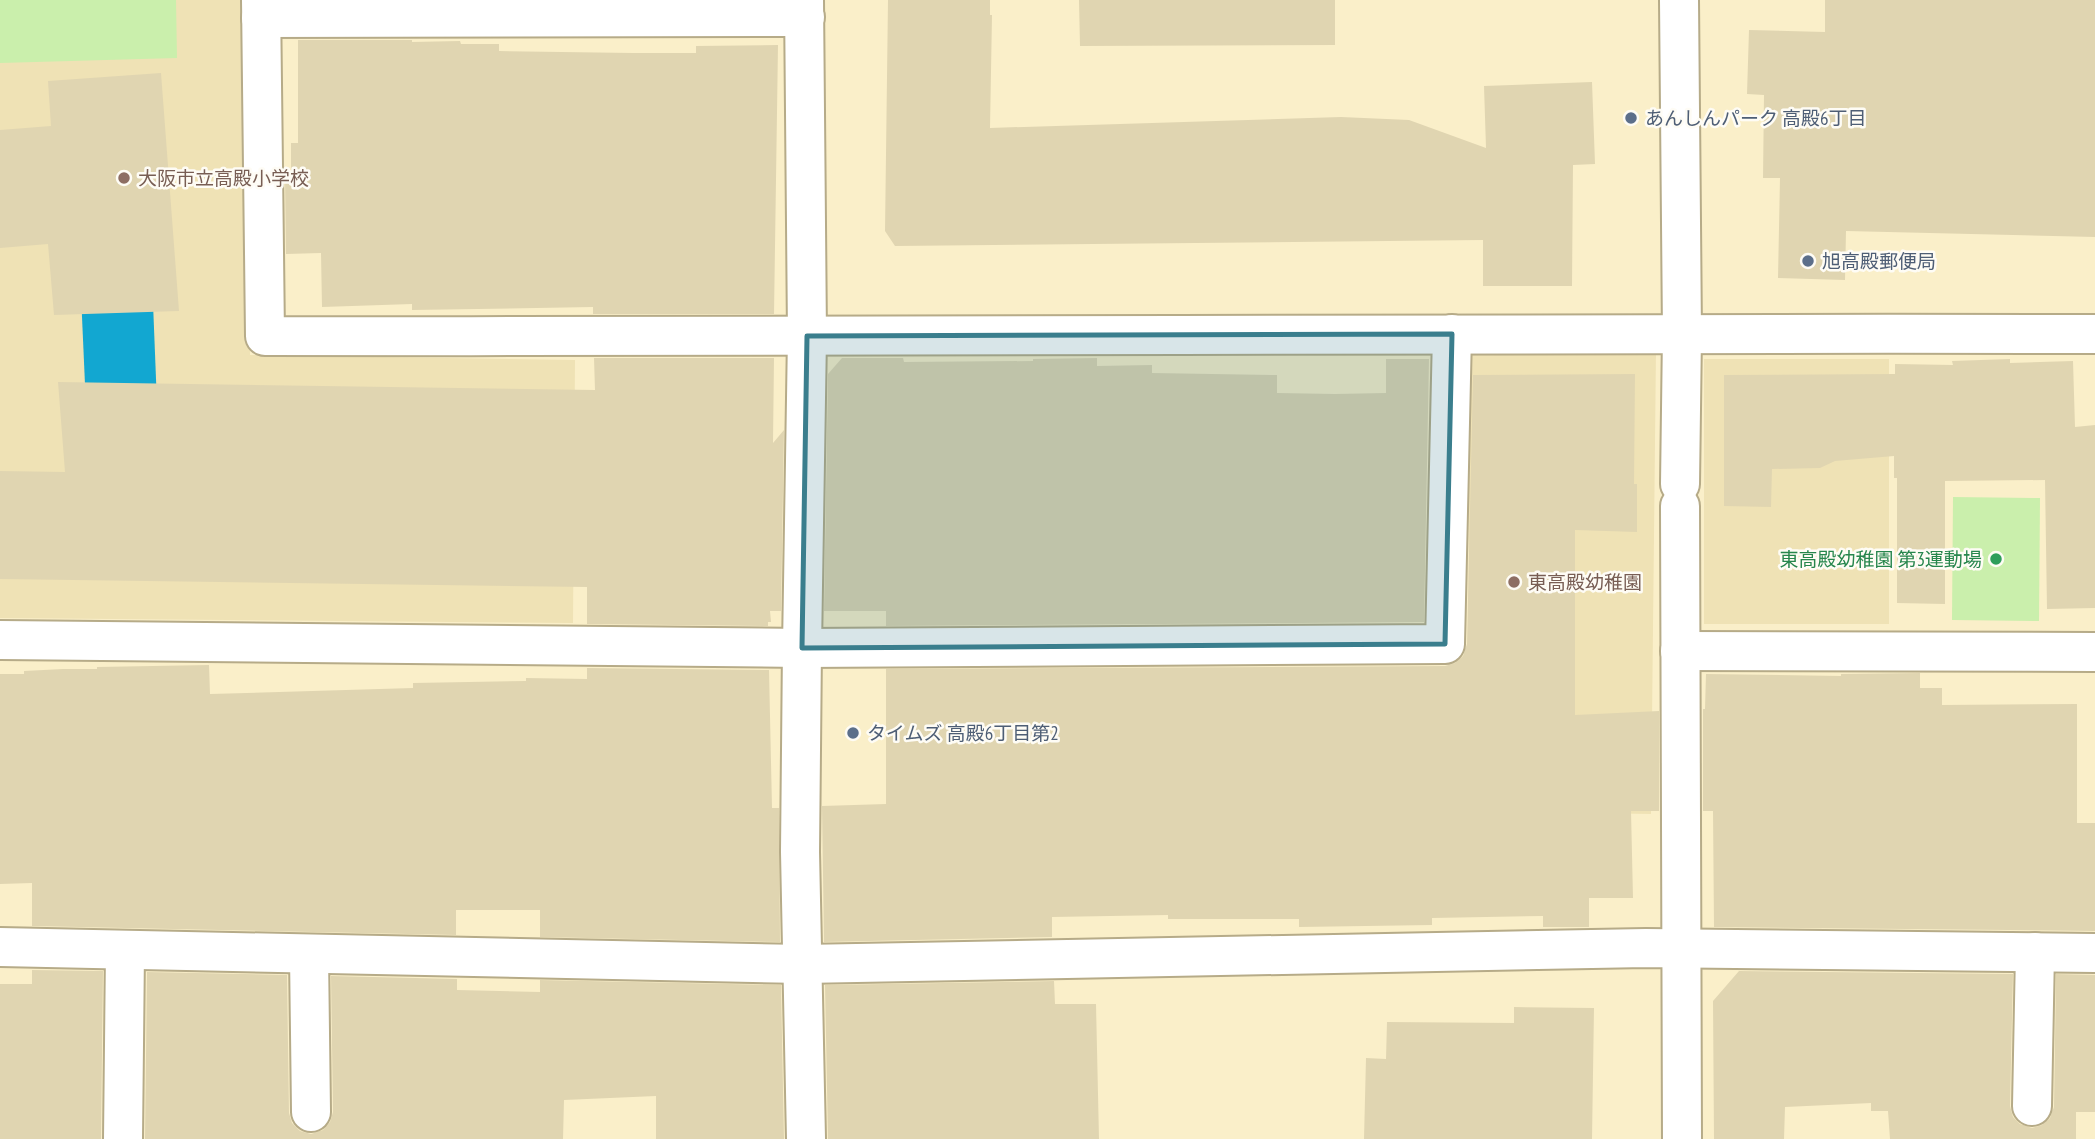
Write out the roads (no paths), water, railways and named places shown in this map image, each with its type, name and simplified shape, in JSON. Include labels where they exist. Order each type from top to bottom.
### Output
[{"type":"street","points":[[1679,0],[1682,334],[1682,1139]]},
{"type":"street","points":[[806,1139],[800,852],[807,337],[805,8],[261,9],[265,336],[807,337],[2095,334]]},
{"type":"street","points":[[0,640],[802,648],[1445,644],[1452,334]]},
{"type":"street","points":[[1680,651],[2095,652]]},
{"type":"street","points":[[0,947],[803,964],[1682,948],[2095,953]]},
{"type":"street","points":[[123,1139],[125,950]]},
{"type":"street","points":[[2032,1105],[2035,952]]},
{"type":"street","points":[[309,954],[311,1112]]},
{"type":"water","points":[[149,202],[157,404],[86,407],[77,204]]},
{"type":"place","name":"あんしんパーク 高殿6丁目","points":[[1631,118]]},
{"type":"place","name":"大阪市立高殿小学校","points":[[124,178]]},
{"type":"place","name":"旭高殿郵便局","points":[[1808,261]]},
{"type":"place","name":"東高殿幼稚園 第3運動場","points":[[1996,559]]},
{"type":"place","name":"東高殿幼稚園","points":[[1514,582]]},
{"type":"place","name":"タイムズ 高殿6丁目第2","points":[[853,733]]}]
